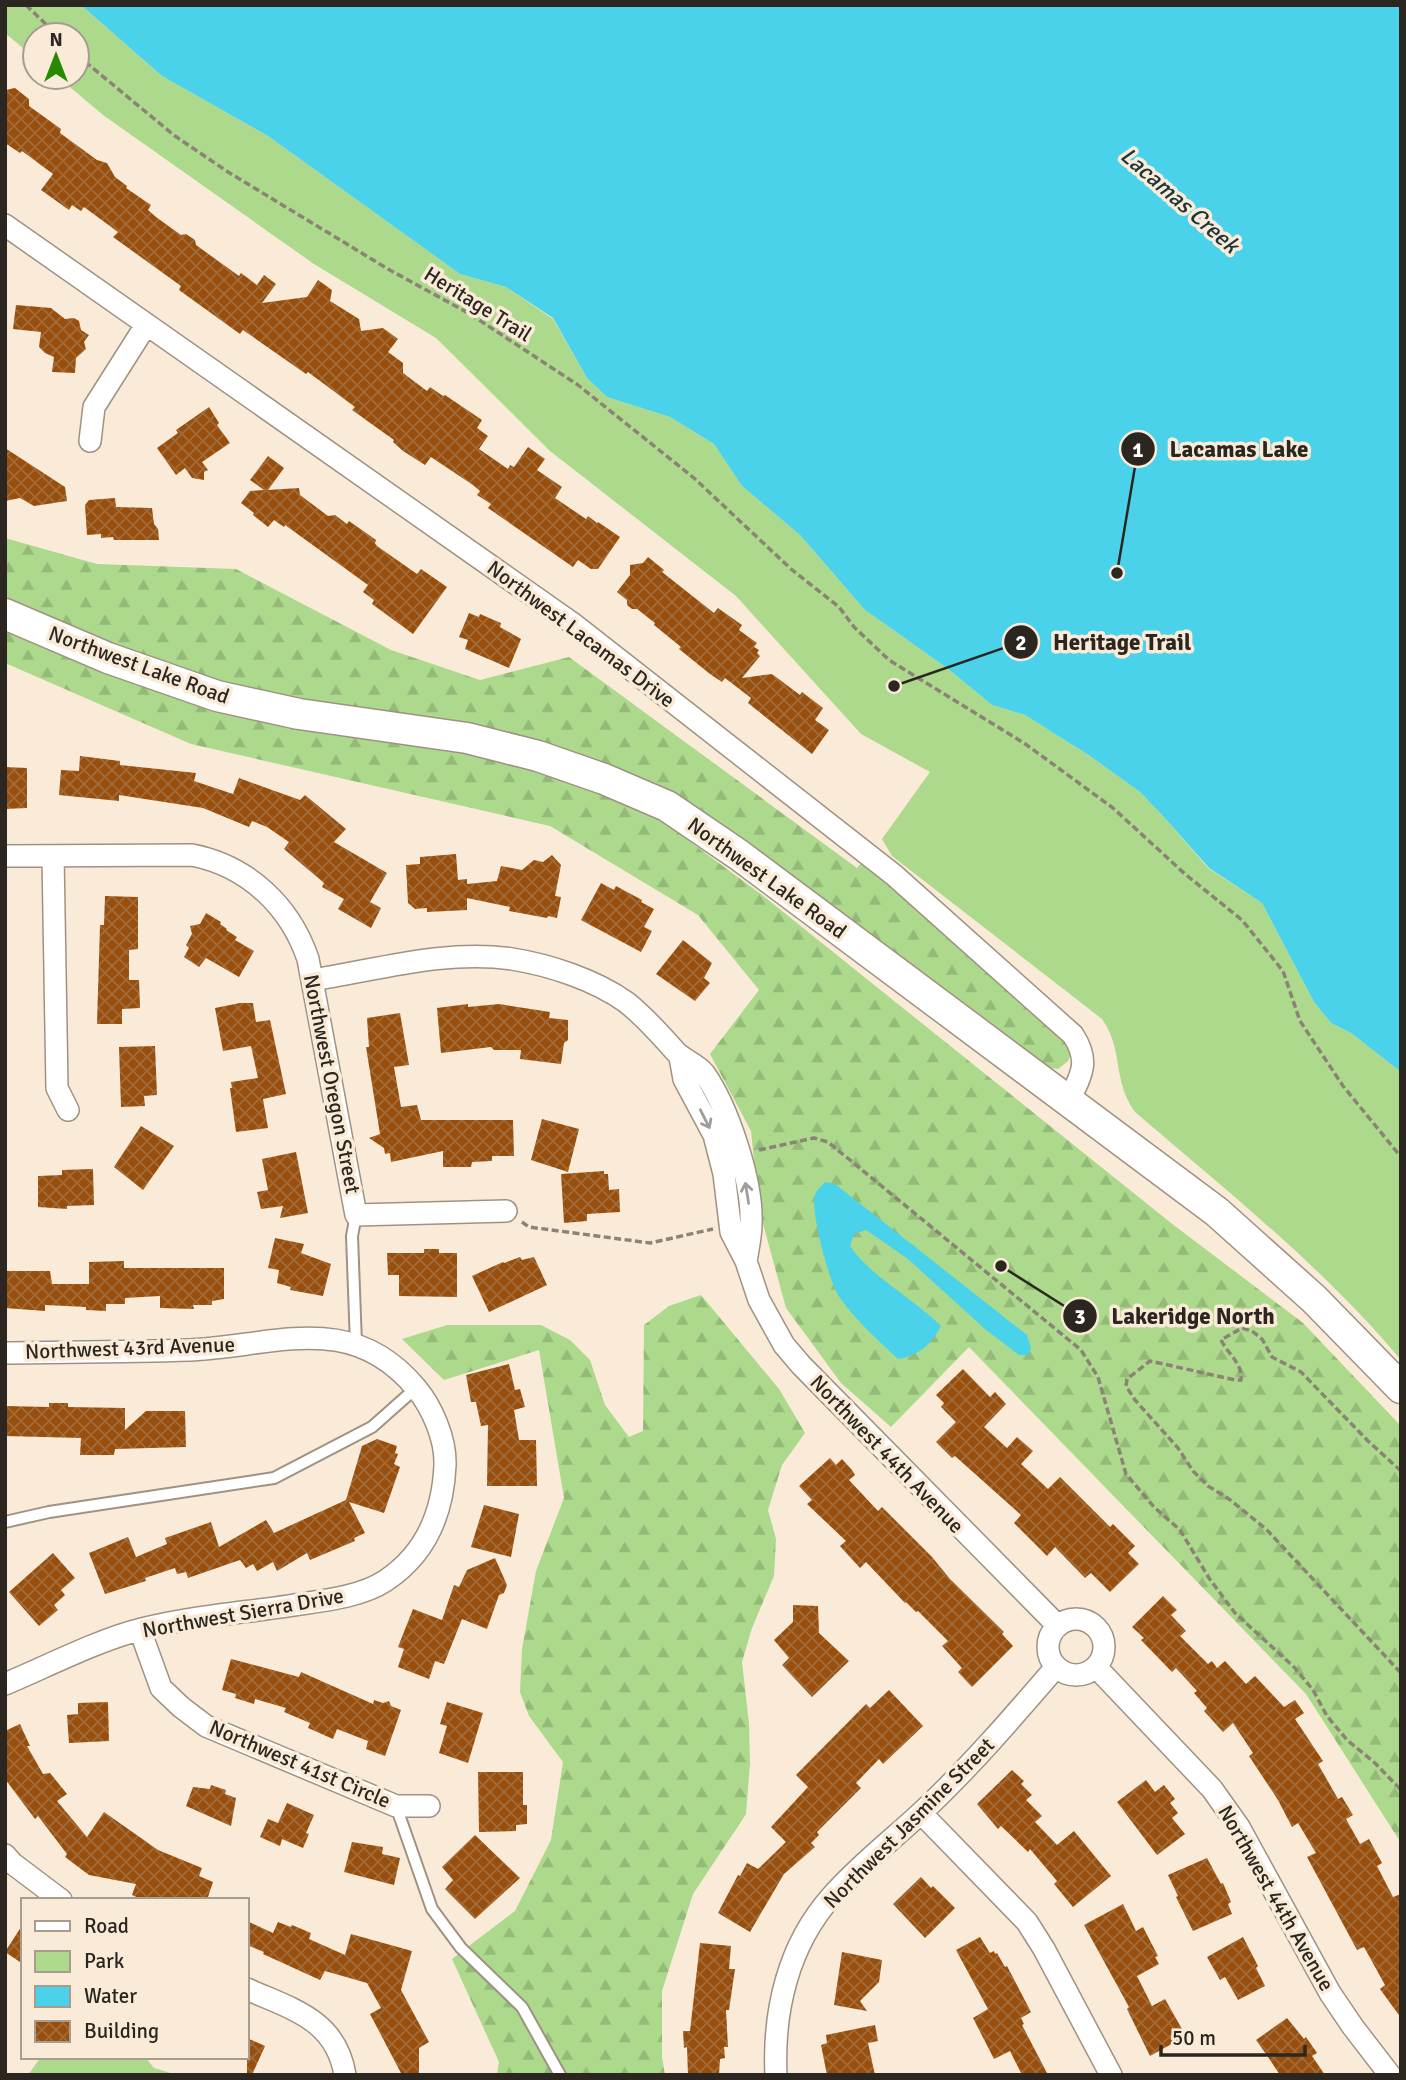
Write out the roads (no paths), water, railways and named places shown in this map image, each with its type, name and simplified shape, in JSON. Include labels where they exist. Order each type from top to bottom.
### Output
[{"type":"main road","name":"Northwest Lake Road","points":[[5,614],[108,658],[217,696],[299,714],[467,738],[571,767],[667,806],[739,855],[1217,1212],[1314,1299],[1401,1388]]},
{"type":"street","name":"Northwest Lacamas Drive","points":[[5,225],[572,623],[894,875],[1073,1035],[1082,1048],[1084,1061],[1069,1100]]},
{"type":"street","points":[[90,441],[94,407],[146,325]]},
{"type":"street","name":"Northwest Oregon Street","points":[[5,856],[192,855],[219,862],[256,883],[282,909],[300,935],[308,959],[356,1215]]},
{"type":"street","points":[[53,856],[57,1088],[68,1110]]},
{"type":"street","name":"Northwest 44th Avenue","points":[[312,980],[452,957],[513,959],[590,983],[626,1002],[680,1057],[702,1070],[713,1088],[734,1136],[746,1184],[752,1223],[746,1261]]},
{"type":"street","name":"Northwest 44th Avenue","points":[[680,1057],[684,1079],[714,1135],[724,1174],[731,1232],[746,1261],[759,1300],[784,1345],[801,1366],[1058,1626]]},
{"type":"street","points":[[356,1215],[506,1211]]},
{"type":"street","name":"Northwest Sierra Drive","points":[[5,1684],[140,1629],[340,1598],[383,1583],[408,1563],[426,1539],[440,1508],[445,1458],[441,1435],[426,1400],[404,1373],[382,1356],[356,1344],[334,1338],[305,1337],[256,1343]]},
{"type":"street","name":"Northwest 43rd Avenue","points":[[5,1353],[192,1349],[256,1343]]},
{"type":"street","points":[[1078,1619],[1097,1629],[1104,1648],[1096,1667],[1087,1673],[1076,1675],[1065,1673],[1056,1667],[1049,1654],[1048,1644],[1051,1634],[1058,1626],[1067,1620],[1078,1619]]},
{"type":"street","name":"Northwest 41st Circle","points":[[140,1629],[161,1688],[206,1726],[396,1806],[429,1806]]},
{"type":"street","name":"Northwest Jasmine Street","points":[[776,2075],[776,2017],[785,1980],[810,1924],[831,1896],[921,1813],[996,1737],[1056,1667]]},
{"type":"street","name":"Northwest 44th Avenue","points":[[1096,1667],[1212,1789],[1267,1876],[1330,1993],[1390,2075]]},
{"type":"street","points":[[921,1813],[1027,1922],[1111,2075]]},
{"type":"street","points":[[7,1861],[58,1898]]},
{"type":"street","points":[[248,1989],[313,2019],[335,2041],[345,2075]]},
{"type":"lane","name":"Northwest Oregon Street","points":[[356,1215],[352,1236],[356,1344]]},
{"type":"lane","points":[[5,1522],[49,1512],[274,1478],[372,1427],[416,1388]]},
{"type":"lane","points":[[396,1806],[432,1909],[461,1948],[522,2007],[560,2075]]},
{"type":"water","name":"Lacamas Creek","points":[[81,5],[1401,5],[1401,1072],[1351,1033],[1331,1023],[1314,1002],[1262,903],[1209,868],[1140,792],[1025,715],[992,705],[947,668],[865,610],[800,535],[742,486],[714,444],[670,417],[607,397],[587,378],[553,318],[506,287],[460,274],[268,136],[162,76]]},
{"type":"water","points":[[825,1182],[835,1184],[1027,1335],[1031,1348],[1028,1355],[1019,1355],[985,1329],[908,1259],[866,1230],[854,1234],[850,1246],[869,1268],[941,1326],[924,1348],[898,1359],[851,1312],[834,1287],[815,1215],[815,1195]]},
{"type":"place","name":"Lacamas Lake","points":[[1117,573]]},
{"type":"place","name":"Heritage Trail","points":[[894,686]]},
{"type":"place","name":"Lakeridge North","points":[[1001,1266]]}]
